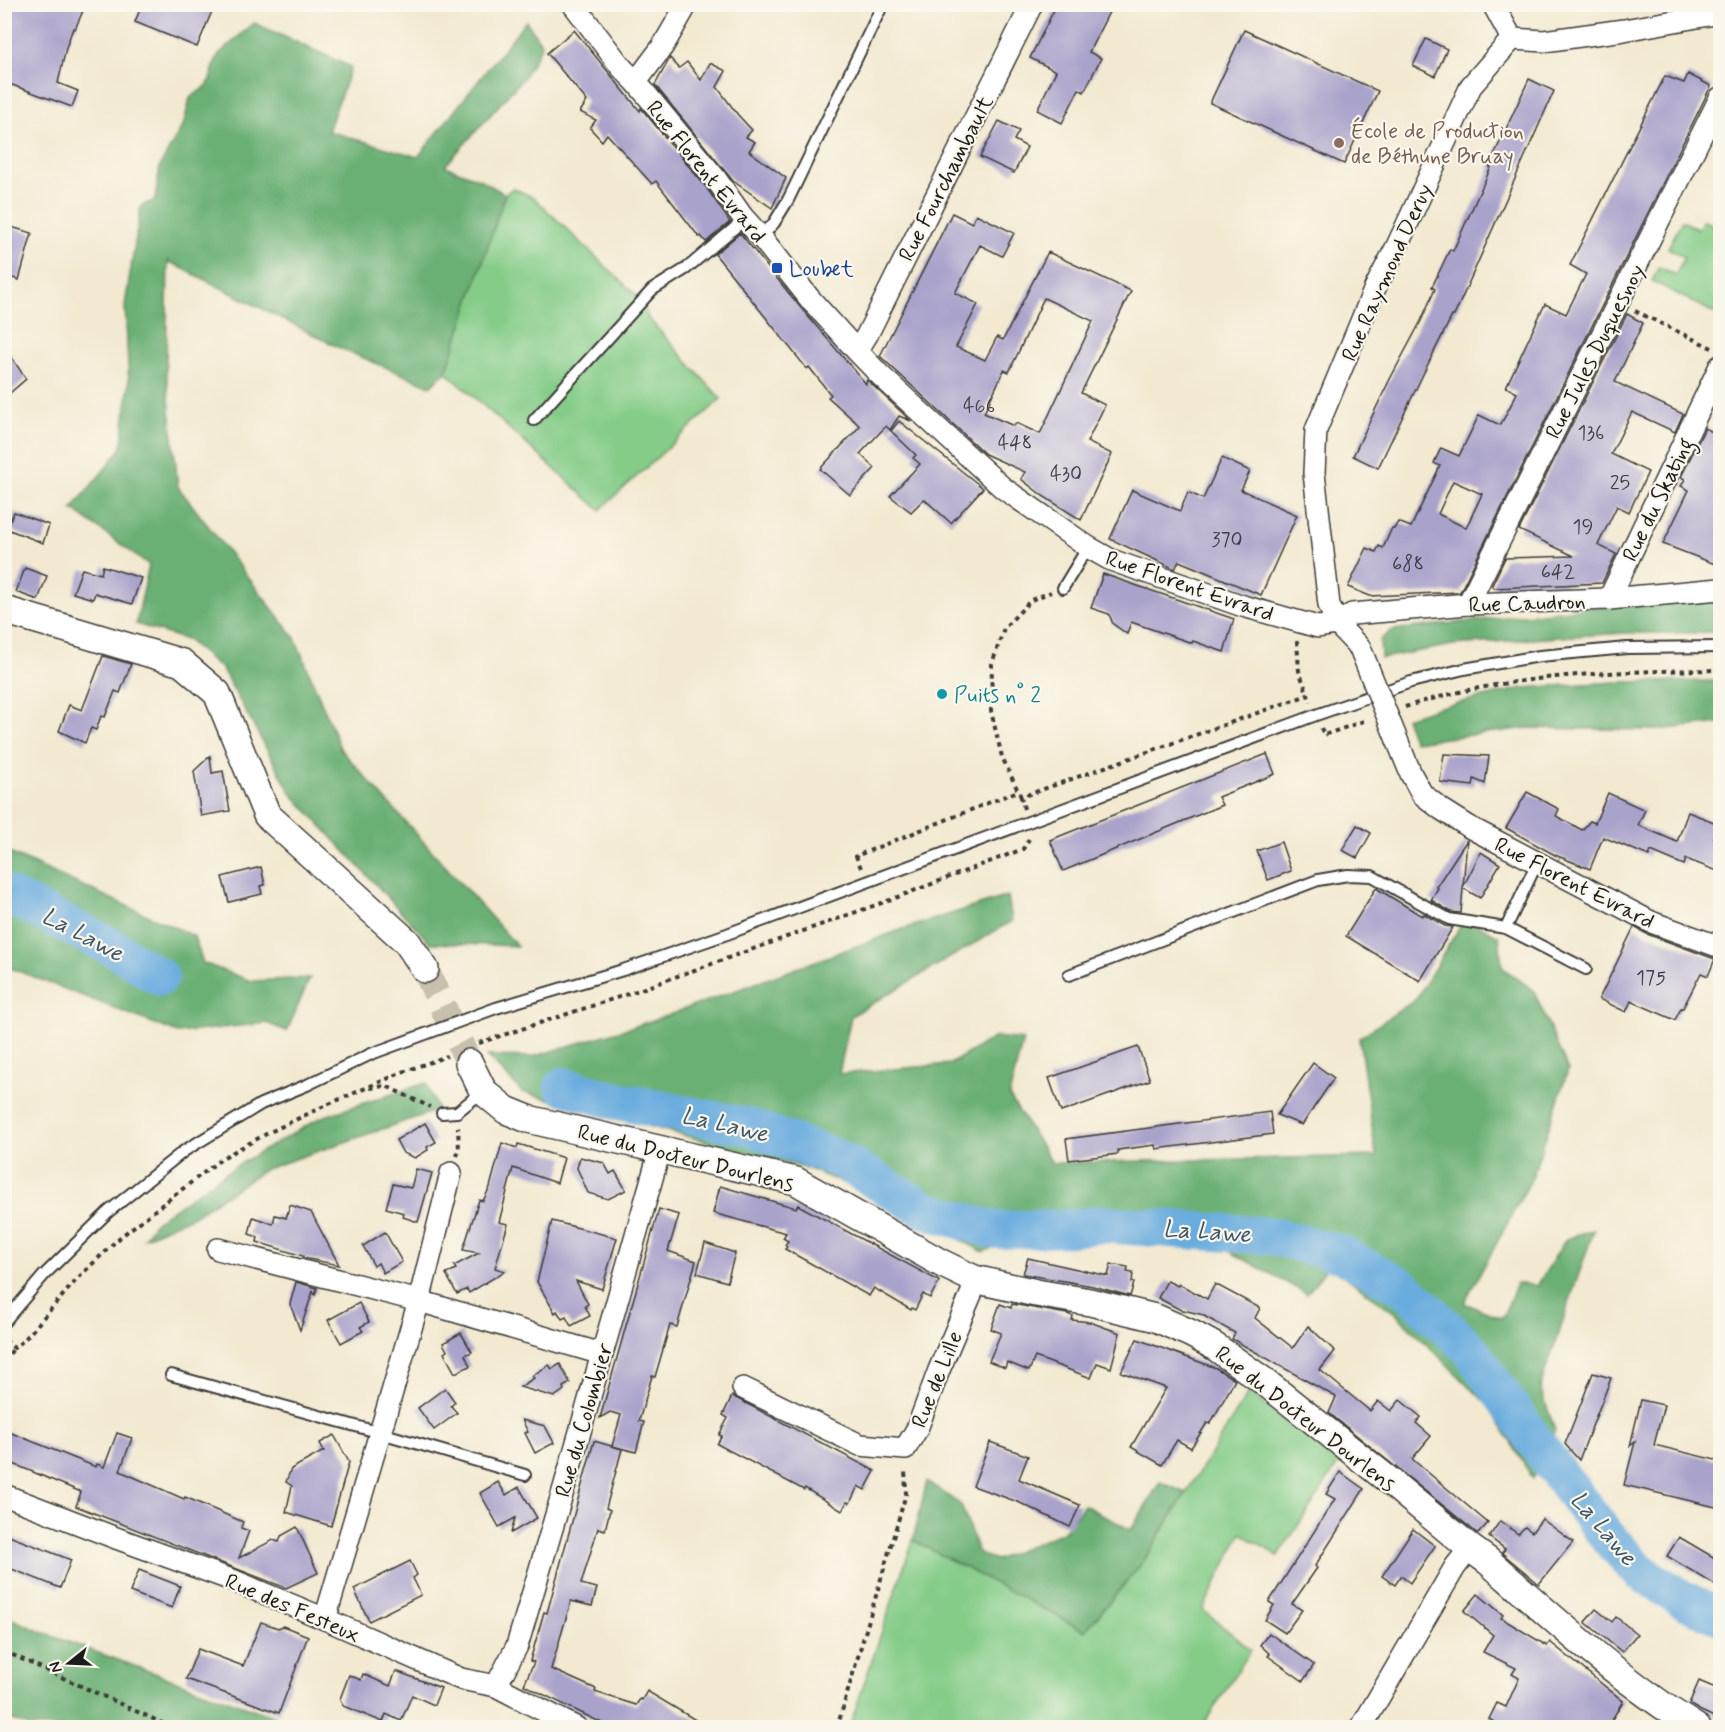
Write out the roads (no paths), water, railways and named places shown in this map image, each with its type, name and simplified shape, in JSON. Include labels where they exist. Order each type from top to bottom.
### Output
[{"type":"street","name":"Rue Florent Evrard","points":[[573,4],[622,68],[716,179],[742,216],[810,299],[881,376],[1003,488],[1088,547],[1111,560],[1244,606],[1303,623],[1318,627],[1337,624],[1360,648],[1396,740],[1422,794],[1471,828],[1651,922],[1720,947]]},
{"type":"street","points":[[636,82],[663,46],[687,4]]},
{"type":"street","name":"Rue Fourchambault","points":[[857,351],[1032,4]]},
{"type":"street","points":[[1493,4],[1512,39],[1544,41],[1720,13]]},
{"type":"street","name":"Rue Raymond Deruy","points":[[1337,624],[1329,605],[1314,473],[1316,430],[1375,288],[1397,246],[1471,86],[1512,39]]},
{"type":"street","name":"Rue Jules Duquesnoy","points":[[1468,604],[1720,98]]},
{"type":"street","name":"Rue du Skating","points":[[1609,599],[1720,366]]},
{"type":"street","name":"Rue Caudron","points":[[1337,624],[1352,614],[1468,604],[1609,599],[1720,589]]},
{"type":"street","points":[[4,610],[182,663],[217,693],[267,815],[407,942],[425,969]]},
{"type":"street","name":"Rue du Docteur Dourlens","points":[[466,1054],[483,1091],[506,1110],[528,1119],[796,1182],[940,1263],[974,1279],[1090,1302],[1156,1318],[1214,1346],[1265,1382],[1488,1561],[1622,1676],[1697,1728]]},
{"type":"street","name":"Rue du Colombier","points":[[496,1686],[517,1646],[660,1150]]},
{"type":"street","points":[[325,1619],[419,1301],[451,1173]]},
{"type":"street","points":[[218,1249],[419,1301],[602,1354]]},
{"type":"street","name":"Rue de Lille","points":[[743,1388],[860,1445],[905,1449],[917,1428],[972,1292],[974,1279]]},
{"type":"street","name":"Rue des Festeux","points":[[4,1495],[232,1580],[461,1679],[496,1686],[577,1728]]},
{"type":"street","points":[[1361,1728],[1455,1567],[1470,1548]]},
{"type":"lane","points":[[761,237],[774,224],[788,200],[884,4]]},
{"type":"lane","points":[[534,420],[652,290],[687,268],[738,225],[742,216]]},
{"type":"lane","points":[[1063,588],[1088,547]]},
{"type":"lane","points":[[4,1322],[44,1275],[108,1212],[184,1151],[261,1104],[371,1054],[486,1012],[623,970],[727,934],[1316,715],[1411,682],[1464,669],[1540,656],[1627,648],[1720,647]]},
{"type":"lane","points":[[1506,928],[1537,863]]},
{"type":"lane","points":[[1069,975],[1318,880],[1348,874],[1372,876],[1449,919],[1506,928],[1586,969]]},
{"type":"lane","points":[[442,1113],[457,1113],[483,1091]]},
{"type":"lane","points":[[171,1376],[525,1475]]},
{"type":"waterway","name":"La Lawe","points":[[4,893],[112,947],[160,977]]},
{"type":"waterway","name":"La Lawe","points":[[563,1086],[612,1100],[749,1127],[837,1158],[926,1210],[994,1230],[1072,1228],[1101,1224],[1272,1236],[1341,1254],[1403,1287],[1470,1349],[1536,1443],[1605,1534],[1640,1572],[1686,1601],[1720,1616]]},
{"type":"tunnel","points":[[425,969],[469,1063]]},
{"type":"place","name":"École de Production de Béthune Bruay","points":[[1339,143]]},
{"type":"place","name":"Loubet","points":[[777,268]]},
{"type":"place","name":"Puits n° 2","points":[[942,694]]}]
